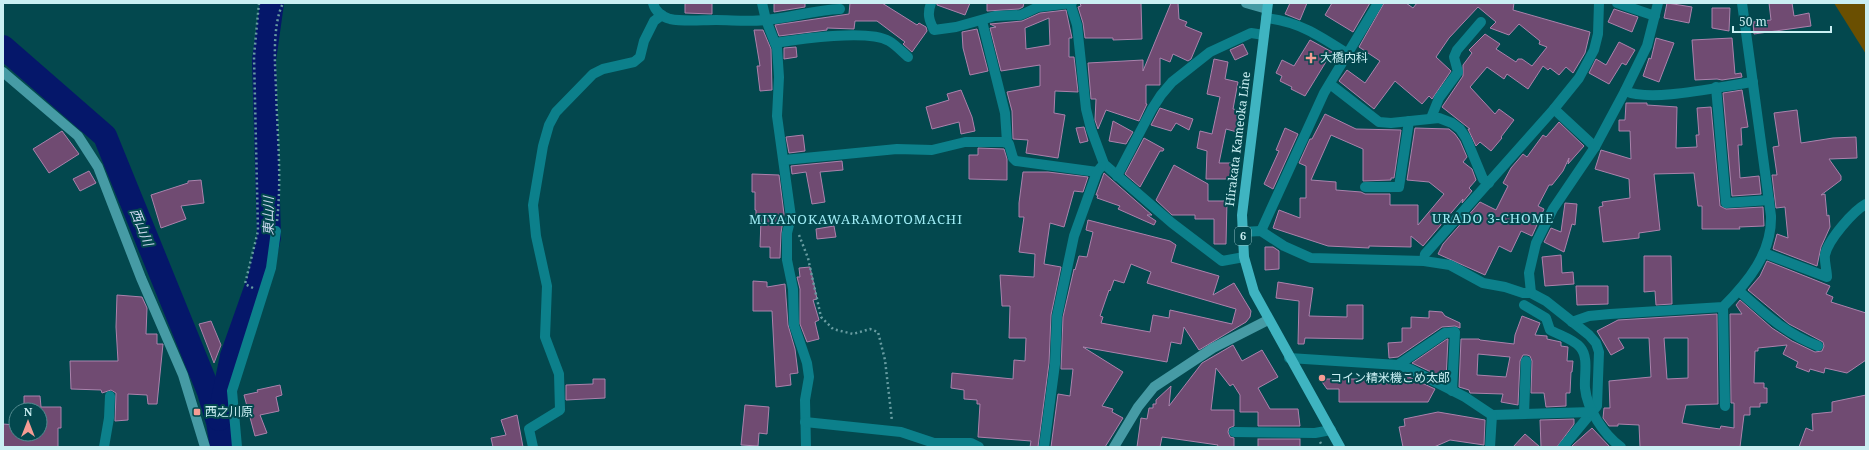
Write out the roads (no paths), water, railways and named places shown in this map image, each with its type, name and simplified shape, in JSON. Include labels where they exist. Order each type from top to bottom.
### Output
[{"type":"main road","name":"Hirakata Kameoka Line","points":[[1267,10],[1242,216],[1244,257],[1254,292],[1268,320],[1340,447]]},
{"type":"street","points":[[653,3],[656,10],[662,16],[686,20],[766,20],[806,15],[817,10],[840,9]]},
{"type":"street","points":[[762,3],[766,20],[775,43],[779,77],[777,116],[791,217],[787,233],[787,260],[793,289],[794,325],[807,363],[809,377],[805,400],[806,447]]},
{"type":"street","points":[[931,3],[928,12],[934,30],[956,28],[995,16],[1021,15],[1038,7],[1071,3],[1077,25],[1086,109],[1100,168],[1074,236],[1057,316],[1056,364],[1044,447]]},
{"type":"street","points":[[1246,3],[1267,10],[1304,27],[1348,54]]},
{"type":"street","points":[[1261,231],[1324,93],[1378,3]]},
{"type":"street","points":[[1424,261],[1425,254],[1554,109],[1579,78],[1594,50],[1598,34],[1599,3]]},
{"type":"street","points":[[1618,3],[1655,16]]},
{"type":"street","points":[[1531,293],[1529,273],[1536,243],[1553,208],[1595,147],[1625,91],[1647,46],[1658,3]]},
{"type":"street","points":[[1572,322],[1589,316],[1723,307],[1739,291],[1754,271],[1764,253],[1771,224],[1769,200],[1742,3]]},
{"type":"street","points":[[533,447],[529,429],[560,410],[559,374],[545,337],[547,286],[536,236],[533,205],[543,146],[549,125],[556,112],[593,74],[603,69],[634,62],[640,57],[644,41],[654,21],[662,16]]},
{"type":"street","points":[[982,21],[1004,112],[1007,142],[1013,158],[1016,161],[1100,168],[1117,176],[1172,223],[1222,261],[1244,257]]},
{"type":"street","points":[[1431,118],[1432,111],[1439,98],[1458,72],[1454,57],[1457,50],[1481,22]]},
{"type":"street","points":[[1117,176],[1152,109],[1172,82],[1198,60],[1224,46],[1251,33],[1264,35]]},
{"type":"street","points":[[775,43],[797,39],[865,36],[888,40],[908,57]]},
{"type":"street","points":[[3,72],[78,136],[98,167],[141,278],[183,375],[205,447]]},
{"type":"street","points":[[1625,91],[1637,95],[1651,96],[1686,93],[1753,82]]},
{"type":"street","points":[[1330,84],[1379,122],[1409,122],[1440,118],[1460,129],[1483,179],[1489,183]]},
{"type":"street","points":[[1716,87],[1726,203],[1769,200]]},
{"type":"street","points":[[1554,109],[1595,147]]},
{"type":"street","points":[[1365,187],[1399,186],[1409,122]]},
{"type":"street","points":[[784,160],[897,149],[932,150],[965,142],[1007,142]]},
{"type":"street","points":[[1764,253],[1827,277],[1826,255],[1832,241],[1857,209],[1866,204]]},
{"type":"street","points":[[237,447],[232,391],[272,268],[276,231]]},
{"type":"street","points":[[1242,232],[1261,231],[1284,246],[1311,258],[1424,261],[1450,265],[1482,283],[1505,287],[1523,293],[1531,293],[1546,301],[1589,335],[1596,343],[1599,352],[1597,406],[1563,447]]},
{"type":"street","points":[[1739,291],[1775,323],[1797,338],[1818,346]]},
{"type":"street","points":[[1524,305],[1546,318],[1550,330],[1579,345],[1583,352],[1586,397],[1592,412],[1613,441],[1621,447]]},
{"type":"street","points":[[1723,307],[1725,406]]},
{"type":"street","points":[[1114,447],[1138,407],[1154,387],[1214,348],[1268,320]]},
{"type":"street","points":[[1398,365],[1444,333],[1455,332],[1452,391]]},
{"type":"street","points":[[1289,358],[1398,365],[1410,369],[1452,391],[1492,415],[1592,412]]},
{"type":"street","points":[[1524,414],[1526,361]]},
{"type":"street","points":[[104,447],[110,396]]},
{"type":"street","points":[[1490,447],[1492,415]]},
{"type":"street","points":[[805,422],[901,432],[934,445],[971,443],[979,447]]},
{"type":"street","points":[[1234,432],[1315,433],[1331,430]]},
{"type":"waterway","name":"東山川","points":[[219,419],[232,356],[260,277],[269,237],[264,60],[272,3]]},
{"type":"waterway","name":"西山川","points":[[3,47],[105,136],[209,392],[218,422],[222,447]]},
{"type":"place","name":"大橋内科","points":[[1311,58]]},
{"type":"place","name":"コイン精米機こめ太郎","points":[[1322,378]]},
{"type":"place","name":"西之川原","points":[[197,412]]},
{"type":"district","name":"URADO 3-CHOME","points":[[1493,218]]},
{"type":"district","name":"MIYANOKAWARAMOTOMACHI","points":[[856,219]]}]
